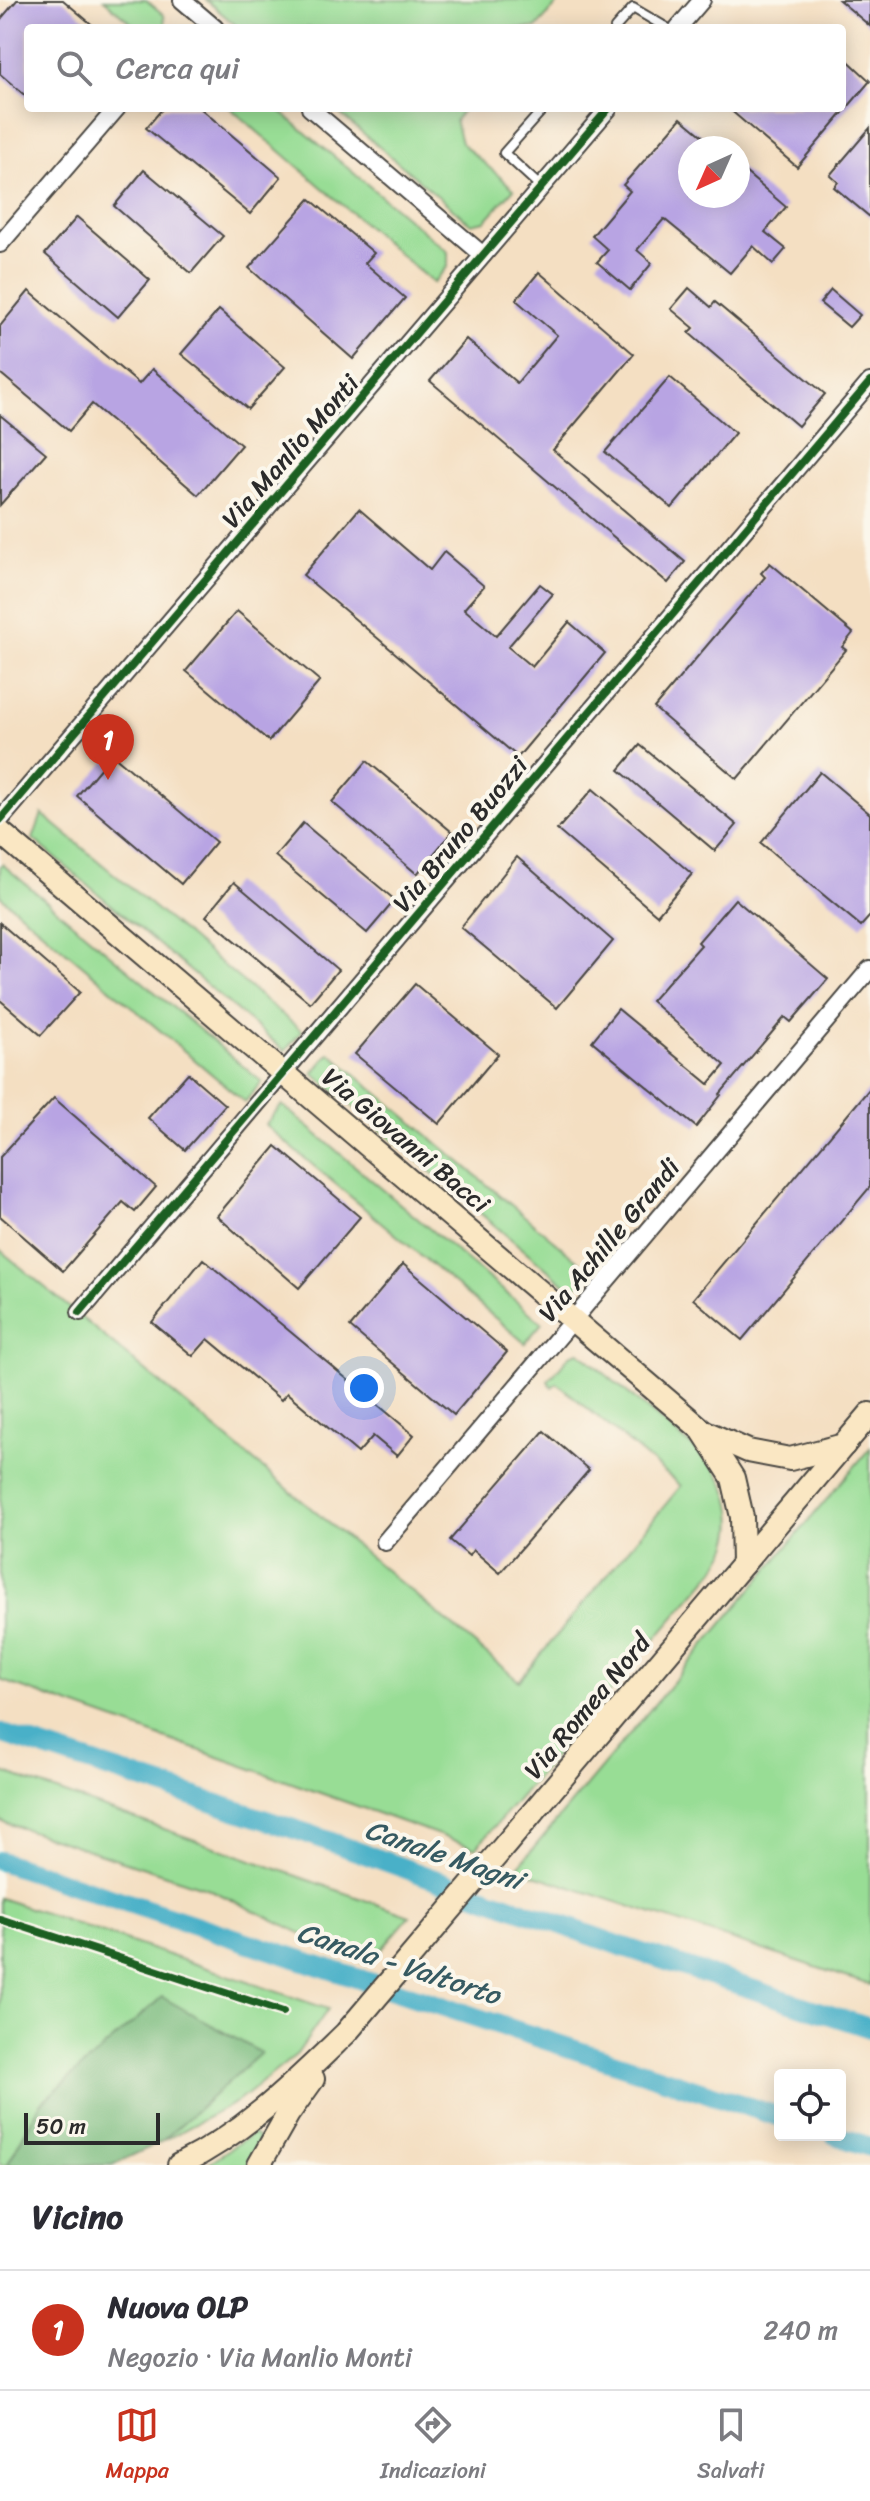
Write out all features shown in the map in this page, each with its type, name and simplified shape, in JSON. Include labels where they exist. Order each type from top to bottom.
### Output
[{"type":"main road","name":"Via Giovanni Bacci","points":[[0,832],[702,1430],[733,1478],[742,1517],[743,1564]]},
{"type":"main road","name":"Via Romea Nord","points":[[259,2165],[288,2114],[346,2033],[870,1414]]},
{"type":"main road","name":"Via Giovanni Bacci","points":[[702,1430],[748,1451],[790,1459],[844,1445]]},
{"type":"main road","name":"Via Romea Nord","points":[[179,2165],[212,2148],[272,2105],[346,2033]]},
{"type":"street","points":[[182,0],[210,24]]},
{"type":"street","points":[[681,24],[702,0]]},
{"type":"street","points":[[189,24],[198,13]]},
{"type":"street","points":[[0,244],[114,112]]},
{"type":"street","points":[[315,112],[483,255]]},
{"type":"street","name":"Via Manlio Monti","points":[[0,820],[606,112]]},
{"type":"street","name":"Via Bruno Buozzi","points":[[80,1312],[870,382]]},
{"type":"street","name":"Via Achille Grandi","points":[[385,1542],[870,969]]},
{"type":"lane","points":[[619,24],[633,8],[660,24]]},
{"type":"lane","points":[[540,112],[504,153],[541,187]]},
{"type":"green space","points":[[104,0],[146,0],[164,15],[165,24],[132,24]]},
{"type":"green space","points":[[206,0],[561,0],[540,24],[234,24]]},
{"type":"green space","points":[[235,112],[281,112],[448,252],[448,266],[433,283]]},
{"type":"green space","points":[[338,112],[462,112],[455,120],[461,143],[514,189],[485,221],[471,224]]},
{"type":"green space","points":[[42,814],[302,1031],[285,1051],[33,839]]},
{"type":"green space","points":[[2,864],[262,1082],[245,1102],[0,896]]},
{"type":"green space","points":[[330,1053],[590,1271],[573,1291],[313,1073]]},
{"type":"green space","points":[[282,1105],[542,1323],[525,1343],[265,1125]]},
{"type":"green space","points":[[0,1250],[519,1681],[681,1486],[557,1383],[552,1387],[548,1381],[570,1355],[579,1352],[709,1461],[730,1500],[733,1521],[728,1547],[714,1571],[476,1848],[0,1680]]},
{"type":"green space","points":[[870,1448],[870,1985],[516,1869]]},
{"type":"green space","points":[[0,1771],[410,1916],[368,1965],[209,1889],[0,1821]]},
{"type":"green space","points":[[0,1898],[328,2009],[297,2054],[237,2102],[161,2142],[260,2053],[7,2165],[0,2165]]},
{"type":"green space","points":[[162,1997],[261,2053],[161,2142],[112,2165],[7,2165],[41,2103]]},
{"type":"green space","points":[[253,2133],[259,2138],[247,2165],[206,2165]]},
{"type":"building","points":[[17,0],[63,0],[91,24],[24,24],[24,95],[0,74],[0,20]]},
{"type":"building","points":[[839,0],[870,0],[870,26]]},
{"type":"building","points":[[846,59],[870,81],[846,109]]},
{"type":"building","points":[[160,112],[205,112],[281,177],[250,214],[146,128]]},
{"type":"building","points":[[733,112],[844,112],[797,167]]},
{"type":"building","points":[[681,118],[703,136],[678,136],[678,208],[750,208],[750,176],[786,207],[765,232],[786,249],[773,264],[753,246],[730,273],[664,219],[637,250],[652,263],[630,290],[597,262],[608,250],[592,236],[630,191],[623,185]]},
{"type":"building","points":[[870,128],[870,217],[834,187],[838,182],[830,175]]},
{"type":"building","points":[[144,170],[223,236],[191,273],[114,206]]},
{"type":"building","points":[[310,199],[374,253],[365,263],[405,298],[353,359],[249,268]]},
{"type":"building","points":[[77,217],[150,280],[118,317],[45,254]]},
{"type":"building","points":[[539,272],[634,354],[553,450],[685,562],[668,583],[430,381],[466,339],[517,383],[557,335],[516,300]]},
{"type":"building","points":[[689,288],[711,307],[715,302],[825,394],[798,426],[689,333],[694,328],[671,309]]},
{"type":"building","points":[[831,290],[860,315],[849,327],[820,303]]},
{"type":"building","points":[[29,291],[139,384],[152,369],[241,445],[198,495],[92,404],[69,431],[0,373],[0,326]]},
{"type":"building","points":[[219,310],[285,367],[248,409],[181,354]]},
{"type":"building","points":[[670,377],[735,433],[672,508],[605,452]]},
{"type":"building","points":[[0,415],[46,453],[0,505]]},
{"type":"building","points":[[359,509],[430,570],[444,552],[484,586],[464,609],[496,636],[540,584],[553,594],[508,647],[532,667],[569,622],[605,653],[518,757],[303,575]]},
{"type":"building","points":[[770,563],[853,633],[842,647],[846,650],[737,779],[654,708],[765,577],[761,573]]},
{"type":"building","points":[[237,611],[320,681],[269,741],[186,671]]},
{"type":"building","points":[[640,745],[737,825],[715,851],[619,770]]},
{"type":"building","points":[[112,754],[216,842],[181,884],[77,796]]},
{"type":"building","points":[[367,761],[452,832],[417,874],[332,802]]},
{"type":"building","points":[[820,772],[870,814],[870,916],[861,926],[761,843]]},
{"type":"building","points":[[593,789],[692,874],[657,915],[557,830]]},
{"type":"building","points":[[303,823],[395,900],[367,933],[275,856]]},
{"type":"building","points":[[517,857],[613,941],[557,1008],[461,927]]},
{"type":"building","points":[[234,882],[338,970],[310,1003],[206,916]]},
{"type":"building","points":[[735,899],[828,979],[791,1022],[785,1017],[696,1127],[592,1041],[618,1009],[709,1084],[725,1065],[651,1001],[701,945],[698,942]]},
{"type":"building","points":[[0,923],[80,992],[41,1035],[0,1000]]},
{"type":"building","points":[[415,984],[498,1054],[439,1124],[355,1054]]},
{"type":"building","points":[[188,1073],[225,1105],[185,1150],[148,1118]]},
{"type":"building","points":[[870,1088],[870,1187],[742,1340],[693,1299]]},
{"type":"building","points":[[54,1098],[156,1187],[135,1212],[123,1202],[63,1271],[0,1216],[0,1157]]},
{"type":"building","points":[[276,1146],[360,1217],[299,1288],[217,1216]]},
{"type":"building","points":[[203,1259],[414,1435],[397,1456],[373,1436],[358,1453],[287,1393],[281,1400],[208,1339],[193,1356],[152,1322]]},
{"type":"building","points":[[403,1264],[507,1352],[454,1415],[350,1327]]},
{"type":"building","points":[[544,1431],[589,1470],[500,1573],[473,1550],[469,1556],[450,1540]]},
{"type":"waterway","name":"Canale Magni","points":[[0,1733],[309,1834],[618,1945],[870,2028]]},
{"type":"waterway","name":"Canala - Valtorto","points":[[0,1861],[774,2115]]},
{"type":"waterway","name":"Canala - Valtorto","points":[[846,2139],[870,2147]]},
{"type":"cycle path","points":[[0,820],[606,112]]},
{"type":"cycle path","points":[[80,1312],[870,382]]},
{"type":"cycle path","points":[[0,1919],[283,2012]]},
{"type":"place","name":"Nuova OLP","points":[[108,780]]}]
